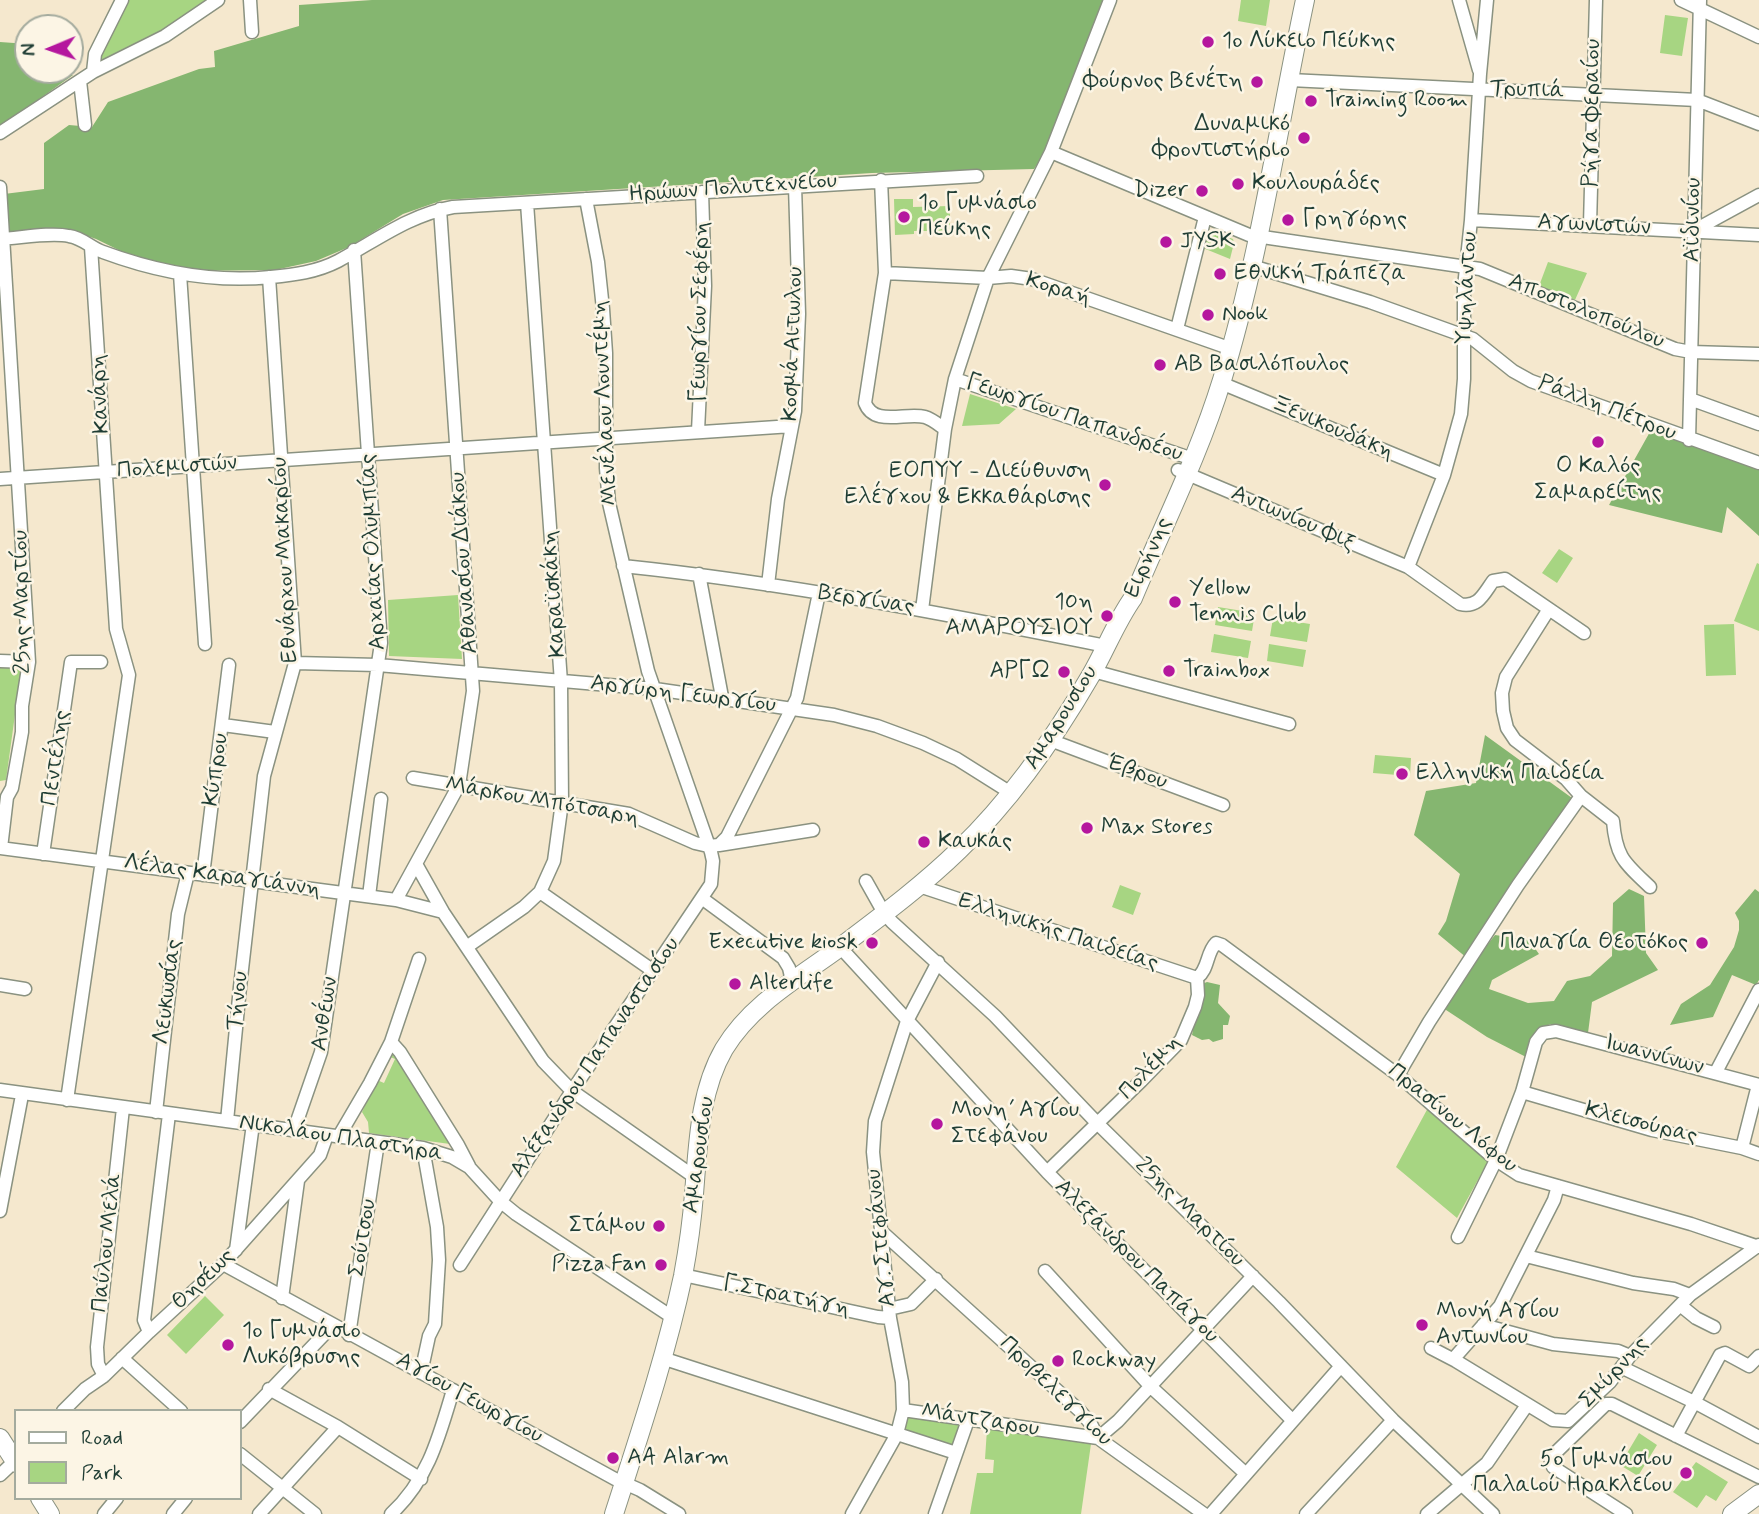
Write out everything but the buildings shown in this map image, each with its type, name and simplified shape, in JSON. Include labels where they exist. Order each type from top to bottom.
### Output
[{"type":"main road","name":"Ειρήνης","points":[[1121,615],[1133,598],[1185,465],[1221,383],[1252,266],[1254,236],[1295,0]]},
{"type":"main road","name":"Ειρήνης","points":[[1185,465],[1254,236],[1290,80],[1304,0]]},
{"type":"main road","name":"Αμαρουσίου","points":[[614,1514],[662,1358],[683,1275],[702,1115],[714,1070],[723,1051],[750,1016],[792,981],[919,886],[958,851],[1011,793],[1050,740],[1093,671],[1121,615]]},
{"type":"main road","points":[[0,1438],[14,1458]]},
{"type":"main road","points":[[1732,1514],[1755,1505]]},
{"type":"street","points":[[93,72],[95,54],[122,0]]},
{"type":"street","points":[[84,78],[165,36],[218,0]]},
{"type":"street","points":[[250,0],[252,32]]},
{"type":"street","points":[[922,610],[945,429],[955,379],[988,278],[1051,152],[1110,0]]},
{"type":"street","points":[[1460,0],[1479,74]]},
{"type":"street","name":"Υψηλάντου","points":[[1408,567],[1444,475],[1461,414],[1464,379],[1463,310],[1479,74],[1487,0]]},
{"type":"street","name":"Ρήγα Φεραίου","points":[[1590,225],[1596,0]]},
{"type":"street","points":[[1681,0],[1700,4],[1759,37]]},
{"type":"street","name":"Αϊδινίου","points":[[1689,440],[1700,4]]},
{"type":"street","name":"Τρυπιά","points":[[1290,80],[1697,100],[1759,124]]},
{"type":"street","points":[[0,134],[75,84]]},
{"type":"street","points":[[79,84],[85,125]]},
{"type":"street","points":[[1051,152],[1254,236]]},
{"type":"street","name":"Ηρώων Πολυτεχνείου","points":[[1,239],[68,235],[85,241],[91,247],[180,274],[211,278],[270,277],[309,272],[337,261],[404,222],[440,209],[977,176]]},
{"type":"street","points":[[881,180],[885,273],[865,403],[868,411],[876,415],[926,417],[945,429]]},
{"type":"street","name":"Κοσμά Αιτωλου","points":[[768,585],[778,499],[795,411],[799,314],[795,186]]},
{"type":"street","name":"25ης Μαρτίου","points":[[0,187],[1,239],[29,662],[22,706],[22,732],[6,788],[1,848]]},
{"type":"street","name":"Γεωργίου Σεφέρη","points":[[698,431],[705,286],[702,192]]},
{"type":"street","points":[[1693,231],[1759,195]]},
{"type":"street","name":"Μενέλαου Λουντέμη","points":[[586,199],[598,262],[603,309],[608,496],[648,671],[714,846]]},
{"type":"street","name":"Καραϊσκάκη","points":[[468,946],[524,907],[540,891],[554,861],[562,802],[561,682],[527,203]]},
{"type":"street","name":"Αθανασίου Διάκου","points":[[396,900],[459,785],[473,691],[440,209]]},
{"type":"street","points":[[1725,213],[1731,234]]},
{"type":"street","points":[[1177,329],[1205,217]]},
{"type":"street","name":"Αγωνιστών","points":[[1471,220],[1759,235]]},
{"type":"street","name":"Αποστολοπούλου","points":[[1254,236],[1480,269],[1675,349],[1759,354]]},
{"type":"street","name":"Κανάρη","points":[[91,247],[116,629],[128,665],[128,685],[103,861]]},
{"type":"street","name":"Αρχαίας Ολυμπίας","points":[[345,894],[381,643],[354,250]]},
{"type":"street","name":"Ράλλη Πέτρου","points":[[1252,266],[1359,299],[1464,336],[1479,343],[1521,376],[1689,440],[1759,463]]},
{"type":"street","name":"Κοραή","points":[[885,273],[988,278],[1011,276],[1032,279],[1223,346]]},
{"type":"street","points":[[180,274],[205,644]]},
{"type":"street","name":"Εθνάρχου Μακαρίου","points":[[253,881],[264,776],[295,663],[270,277]]},
{"type":"street","name":"Γεωργίου Παπανδρέου","points":[[955,379],[1185,465]]},
{"type":"street","name":"Ξενικουδάκη","points":[[1221,383],[1444,475]]},
{"type":"street","points":[[1690,399],[1759,424]]},
{"type":"street","name":"Πολεμιστών","points":[[0,479],[792,426]]},
{"type":"street","name":"Αντωνίου Φιξ","points":[[1185,465],[1408,567],[1460,604],[1470,606],[1478,603],[1493,582],[1505,579],[1549,610]]},
{"type":"street","name":"Βεργίνας","points":[[623,566],[699,574],[922,610],[1107,646]]},
{"type":"street","points":[[699,574],[722,697]]},
{"type":"street","points":[[714,846],[727,837],[793,708],[819,593]]},
{"type":"street","points":[[1584,633],[1549,610],[1506,677],[1503,711],[1507,728],[1515,740],[1566,779],[1581,796],[1613,821],[1617,849],[1623,861],[1650,887]]},
{"type":"street","points":[[0,660],[29,662]]},
{"type":"street","name":"Πεντέλης","points":[[43,854],[71,662],[101,662]]},
{"type":"street","name":"Αργύρη Γεωργίου","points":[[295,663],[378,665],[655,689],[793,708],[856,720],[923,743],[1011,793]]},
{"type":"street","name":"Κύπρου","points":[[203,875],[229,665]]},
{"type":"street","points":[[1093,671],[1289,723]]},
{"type":"street","points":[[223,725],[275,732]]},
{"type":"street","name":"Έβρου","points":[[1050,740],[1223,805]]},
{"type":"street","name":"Μάρκου Μπότσαρη","points":[[413,778],[629,814],[714,846]]},
{"type":"street","points":[[1398,1075],[1518,885],[1581,796]]},
{"type":"street","points":[[369,897],[381,799]]},
{"type":"street","points":[[714,846],[813,830]]},
{"type":"street","name":"Αλέξανδρου Παπαναστασίου","points":[[460,1265],[572,1091],[703,899],[711,884],[714,846]]},
{"type":"street","name":"Λέλας Καραγιάννη","points":[[1,848],[396,900],[443,912]]},
{"type":"street","points":[[67,1100],[103,861]]},
{"type":"street","points":[[416,864],[443,912],[543,1061],[572,1091],[675,1163],[696,1170]]},
{"type":"street","name":"Λευκωσίας","points":[[149,1332],[144,1320],[178,914],[188,873]]},
{"type":"street","name":"Τήνου","points":[[227,1121],[253,881]]},
{"type":"street","name":"25ης Μαρτίου","points":[[866,881],[884,913],[995,1016],[1097,1123],[1393,1420],[1493,1514]]},
{"type":"street","name":"Ελληνικής Παιδείας","points":[[919,886],[1197,978]]},
{"type":"street","points":[[540,891],[653,970]]},
{"type":"street","name":"Ανθέων","points":[[294,1130],[321,1052],[345,894]]},
{"type":"street","points":[[703,899],[783,958],[792,981]]},
{"type":"street","name":"Πρασίνου Λόφου","points":[[1216,943],[1398,1075],[1496,1160],[1519,1175],[1759,1246]]},
{"type":"street","name":"Πολέμη","points":[[1047,1172],[1181,1040],[1195,1007],[1198,995],[1197,978],[1204,972],[1212,947],[1216,943]]},
{"type":"street","name":"Αλεξάνδρου Παπάγου","points":[[839,947],[1047,1172],[1292,1420]]},
{"type":"street","name":"Θησέως","points":[[65,1409],[223,1264],[320,1155],[370,1083],[391,1042],[419,960]]},
{"type":"street","name":"Αγ. Στεφάνου","points":[[852,1514],[897,1434],[903,1410],[902,1382],[890,1313],[873,1136],[874,1121],[907,1021],[938,962]]},
{"type":"street","points":[[0,985],[25,989]]},
{"type":"street","points":[[1716,1072],[1759,990]]},
{"type":"street","name":"Ιωαννίνων","points":[[1522,1092],[1536,1042],[1543,1033],[1549,1031],[1759,1085]]},
{"type":"street","points":[[391,1042],[400,1052],[469,1167]]},
{"type":"street","points":[[1742,1148],[1759,1085]]},
{"type":"street","name":"Νικολάου Πλαστήρα","points":[[0,1090],[423,1148],[452,1157],[469,1167],[500,1201],[672,1317]]},
{"type":"street","points":[[1458,1237],[1496,1160],[1522,1092]]},
{"type":"street","name":"Κλεισούρας","points":[[1522,1092],[1651,1130],[1742,1148],[1759,1154]]},
{"type":"street","points":[[0,1211],[22,1095]]},
{"type":"street","name":"Παύλου Μελά","points":[[104,1376],[98,1364],[97,1347],[123,1108]]},
{"type":"street","points":[[236,1250],[253,1124]]},
{"type":"street","name":"Σούτσου","points":[[349,1335],[378,1142]]},
{"type":"street","points":[[421,1373],[429,1336],[435,1324],[439,1260],[437,1227],[423,1148]]},
{"type":"street","points":[[282,1298],[299,1180]]},
{"type":"street","points":[[1457,1362],[1456,1356],[1500,1306],[1558,1186]]},
{"type":"street","name":"Προβελεγγίου","points":[[882,1232],[1080,1411],[1098,1438],[1205,1514]]},
{"type":"street","name":"Σμύρνης","points":[[1431,1348],[1553,1420],[1574,1425],[1623,1368],[1630,1356],[1690,1295],[1759,1246]]},
{"type":"street","points":[[1525,1256],[1633,1283],[1674,1289],[1690,1295]]},
{"type":"street","name":"Αγίου Γεωργίου","points":[[223,1264],[679,1514]]},
{"type":"street","points":[[1045,1271],[1151,1387],[1246,1474]]},
{"type":"street","name":"Γ.Στρατήγη","points":[[683,1275],[878,1317],[890,1313]]},
{"type":"street","points":[[1098,1438],[1151,1387],[1252,1276]]},
{"type":"street","points":[[890,1313],[911,1304],[936,1279]]},
{"type":"street","points":[[1680,1305],[1696,1318],[1714,1327]]},
{"type":"street","points":[[242,1420],[333,1325]]},
{"type":"street","points":[[1483,1325],[1553,1345],[1618,1351],[1630,1356]]},
{"type":"street","points":[[1676,1436],[1722,1353],[1749,1366],[1759,1356]]},
{"type":"street","points":[[122,1358],[179,1409]]},
{"type":"street","points":[[662,1358],[956,1453]]},
{"type":"street","points":[[1211,1514],[1341,1366]]},
{"type":"street","points":[[1623,1368],[1759,1437]]},
{"type":"street","points":[[270,1389],[338,1427],[421,1479]]},
{"type":"street","points":[[391,1514],[421,1479],[435,1450],[453,1390]]},
{"type":"street","points":[[1626,1514],[1553,1467],[1550,1458],[1574,1425],[1606,1404],[1612,1404],[1759,1477]]},
{"type":"street","points":[[1427,1514],[1487,1463],[1527,1405]]},
{"type":"street","name":"Μάντζαρου","points":[[903,1410],[1098,1438]]},
{"type":"street","points":[[935,1514],[968,1420]]},
{"type":"street","points":[[1306,1514],[1393,1420]]},
{"type":"street","points":[[259,1514],[338,1427]]},
{"type":"street","points":[[242,1456],[315,1514]]},
{"type":"street","points":[[0,1475],[14,1463]]},
{"type":"street","points":[[104,1514],[115,1500]]},
{"type":"street","points":[[173,1514],[184,1500]]},
{"type":"green space","points":[[127,0],[209,0],[164,34],[103,61],[99,53]]},
{"type":"green space","points":[[372,0],[1103,0],[1049,147],[1034,169],[872,173],[443,200],[403,214],[349,247],[316,261],[275,270],[187,271],[133,257],[70,230],[5,235],[4,194],[44,189],[44,143],[69,125],[92,127],[108,102],[199,69],[215,67],[214,51],[299,26],[299,5]]},
{"type":"green space","points":[[1241,0],[1270,0],[1266,26],[1238,21]]},
{"type":"green space","points":[[1665,15],[1688,18],[1682,56],[1660,53]]},
{"type":"green space","points":[[0,42],[14,43],[14,84],[60,84],[0,127]]},
{"type":"green space","points":[[894,199],[913,199],[913,207],[950,206],[950,231],[914,231],[914,234],[895,235]]},
{"type":"green space","points":[[1210,230],[1233,239],[1230,259],[1203,248]]},
{"type":"green space","points":[[1548,262],[1587,273],[1575,300],[1539,286]]},
{"type":"green space","points":[[970,394],[1016,409],[999,424],[962,426]]},
{"type":"green space","points":[[1651,430],[1759,470],[1759,536],[1727,507],[1722,533],[1609,505]]},
{"type":"green space","points":[[1559,549],[1573,558],[1557,583],[1542,573]]},
{"type":"green space","points":[[1757,563],[1759,564],[1759,631],[1734,621]]},
{"type":"green space","points":[[458,595],[462,659],[389,656],[388,600]]},
{"type":"green space","points":[[1218,607],[1255,613],[1252,631],[1215,625]]},
{"type":"green space","points":[[1273,618],[1310,624],[1307,642],[1270,636]]},
{"type":"green space","points":[[1734,624],[1736,675],[1706,676],[1704,625]]},
{"type":"green space","points":[[1214,634],[1251,641],[1248,658],[1211,652]]},
{"type":"green space","points":[[1269,644],[1306,650],[1303,667],[1267,661]]},
{"type":"green space","points":[[0,665],[25,666],[17,700],[6,780],[0,781]]},
{"type":"green space","points":[[1485,735],[1572,798],[1467,958],[1438,934],[1446,921],[1460,874],[1414,835],[1426,791],[1476,783]]},
{"type":"green space","points":[[1375,755],[1411,758],[1410,776],[1373,773]]},
{"type":"green space","points":[[1120,885],[1141,893],[1133,915],[1112,907]]},
{"type":"green space","points":[[1629,889],[1644,896],[1646,953],[1658,970],[1592,1002],[1588,1033],[1551,1024],[1538,1033],[1526,1057],[1487,1037],[1443,1008],[1495,935],[1529,940],[1539,954],[1492,980],[1489,989],[1528,1003],[1554,1001],[1567,981],[1590,976],[1612,956],[1613,903]]},
{"type":"green space","points":[[1755,889],[1759,892],[1759,980],[1756,985],[1732,975],[1713,1017],[1670,1025],[1681,1004],[1710,985],[1734,947],[1739,930],[1735,913]]},
{"type":"green space","points":[[1207,982],[1220,985],[1218,1003],[1230,1016],[1228,1025],[1223,1025],[1223,1039],[1213,1042],[1192,1035],[1202,984]]},
{"type":"green space","points":[[393,1052],[450,1144],[369,1133],[368,1122],[362,1112],[377,1080],[384,1083],[395,1059],[388,1056]]},
{"type":"green space","points":[[1429,1106],[1491,1156],[1457,1218],[1396,1167]]},
{"type":"green space","points":[[205,1296],[224,1315],[186,1354],[167,1335]]},
{"type":"green space","points":[[907,1416],[962,1425],[954,1447],[904,1432]]},
{"type":"green space","points":[[987,1429],[1091,1444],[1081,1514],[970,1514],[977,1473],[993,1473],[994,1460],[985,1459]]},
{"type":"green space","points":[[1639,1433],[1657,1445],[1638,1476],[1620,1465]]},
{"type":"green space","points":[[1696,1462],[1728,1482],[1716,1501],[1706,1495],[1697,1508],[1673,1492]]},
{"type":"place","name":"1ο Λύκειο Πεύκης","points":[[1208,42]]},
{"type":"place","name":"Φούρνος Βενέτη","points":[[1257,82]]},
{"type":"place","name":"Training Room","points":[[1311,101]]},
{"type":"place","name":"Δυναμικό Φροντιστήριο","points":[[1304,138]]},
{"type":"place","name":"Κουλουράδες","points":[[1238,184]]},
{"type":"place","name":"Dizer","points":[[1202,191]]},
{"type":"place","name":"1ο Γυμνάσιο Πεύκης","points":[[904,217]]},
{"type":"place","name":"Γρηγόρης","points":[[1288,220]]},
{"type":"place","name":"JYSK","points":[[1166,242]]},
{"type":"place","name":"Εθνική Τράπεζα","points":[[1220,274]]},
{"type":"place","name":"Nook","points":[[1208,315]]},
{"type":"place","name":"ΑΒ Βασιλόπουλος","points":[[1160,365]]},
{"type":"place","name":"Ο Καλός Σαμαρείτης","points":[[1598,442]]},
{"type":"place","name":"ΕΟΠΥΥ - Διεύθυνση Ελέγχου & Εκκαθάρισης","points":[[1105,485]]},
{"type":"place","name":"Yellow Tennis Club","points":[[1175,602]]},
{"type":"place","name":"10η ΑΜΑΡΟΥΣΙΟΥ","points":[[1107,616]]},
{"type":"place","name":"Trainbox","points":[[1169,671]]},
{"type":"place","name":"ΑΡΓΩ","points":[[1064,672]]},
{"type":"place","name":"Ελληνική Παιδεία","points":[[1402,774]]},
{"type":"place","name":"Max Stores","points":[[1087,828]]},
{"type":"place","name":"Καυκάς","points":[[924,842]]},
{"type":"place","name":"Executive kiosk","points":[[872,943]]},
{"type":"place","name":"Παναγία Θεοτόκος","points":[[1702,943]]},
{"type":"place","name":"Alterlife","points":[[735,984]]},
{"type":"place","name":"Μονη΄Αγίου Στεφάνου","points":[[937,1124]]},
{"type":"place","name":"Στάμου","points":[[659,1226]]},
{"type":"place","name":"Pizza Fan","points":[[661,1265]]},
{"type":"place","name":"Μονή Αγίου Αντωνίου","points":[[1422,1325]]},
{"type":"place","name":"1ο Γυμνάσιο Λυκόβρυσης","points":[[228,1345]]},
{"type":"place","name":"Rockway","points":[[1058,1361]]},
{"type":"place","name":"AA Alarm","points":[[613,1458]]},
{"type":"place","name":"5ο Γυμνάσιου Παλαιού Ηρακλείου","points":[[1686,1473]]}]
